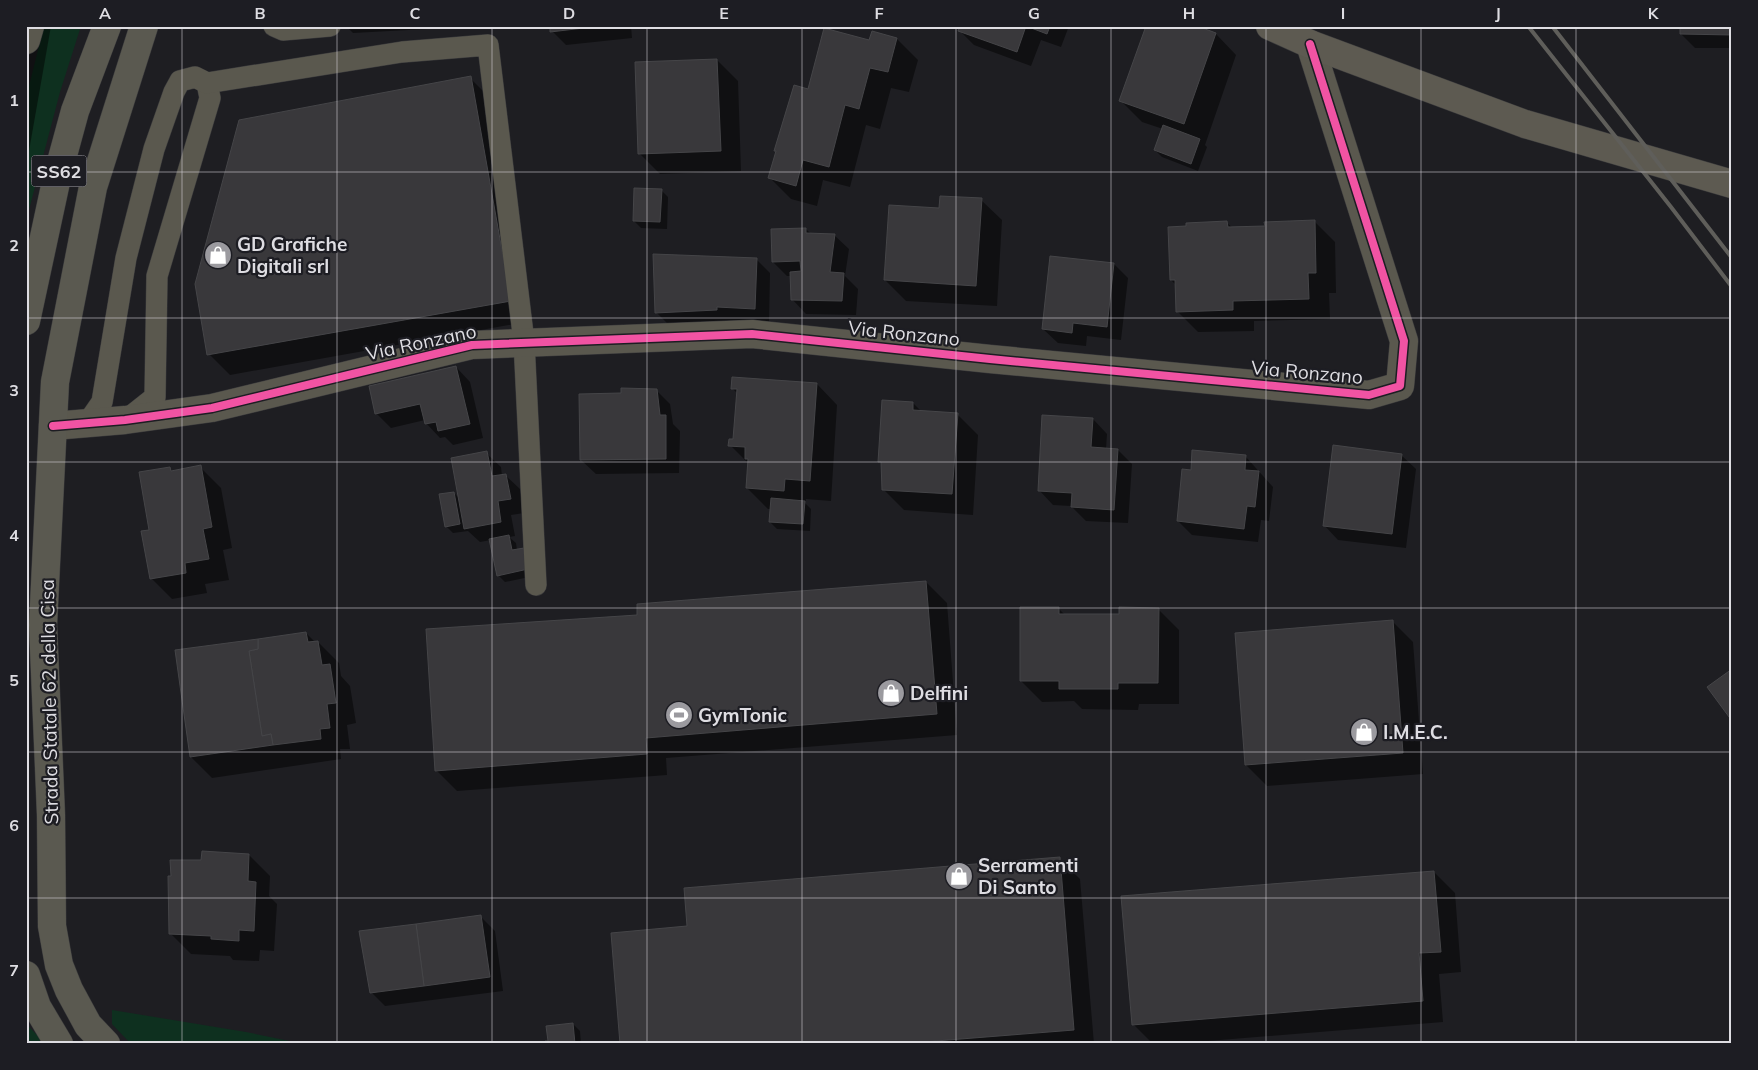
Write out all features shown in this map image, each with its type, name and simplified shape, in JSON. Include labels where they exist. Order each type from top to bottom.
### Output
[{"type":"main road","name":"SS62","points":[[26,321],[57,177],[73,120],[107,26]]},
{"type":"main road","name":"Strada Statale 62 della Cisa","points":[[106,1044],[88,1025],[69,990],[59,965],[52,926],[51,815],[44,625],[54,382],[93,186],[144,26]]},
{"type":"main road","points":[[1270,26],[1310,44],[1524,124],[1732,184]]},
{"type":"main road","points":[[26,975],[31,1006],[58,1044]]},
{"type":"street","points":[[26,40],[30,26]]},
{"type":"street","name":"Via Ronzano","points":[[53,426],[86,425],[212,408],[472,345],[752,334],[1369,395],[1400,386],[1404,341],[1310,44]]},
{"type":"lane","points":[[274,26],[283,30],[330,26]]},
{"type":"lane","points":[[86,425],[102,402],[126,258],[154,149],[180,80],[196,77],[207,83],[402,52],[488,45],[524,342],[536,585]]},
{"type":"lane","points":[[125,420],[155,397],[157,276],[210,98],[207,83]]},
{"type":"green space","points":[[44,26],[81,26],[60,92],[26,221],[26,98]]},
{"type":"green space","points":[[112,1010],[246,1032],[304,1044],[131,1044],[112,1024]]},
{"type":"green space","points":[[26,1024],[46,1044],[26,1044]]},
{"type":"building","points":[[550,26],[601,26],[550,32]]},
{"type":"building","points":[[960,26],[1026,26],[1017,52],[958,31]]},
{"type":"building","points":[[1026,26],[1050,26],[1047,34]]},
{"type":"building","points":[[1146,26],[1197,26],[1216,33],[1184,124],[1119,101]]},
{"type":"building","points":[[1680,26],[1732,26],[1732,35],[1680,34]]},
{"type":"building","points":[[824,28],[869,40],[872,31],[897,38],[888,72],[870,68],[859,109],[845,105],[829,167],[803,160],[796,186],[768,178],[794,85],[808,89]]},
{"type":"building","points":[[717,59],[721,151],[638,154],[635,62]]},
{"type":"building","points":[[471,76],[511,301],[207,355],[195,284],[239,120]]},
{"type":"building","points":[[1163,125],[1200,139],[1191,164],[1154,150]]},
{"type":"building","points":[[634,188],[662,189],[660,222],[633,221]]},
{"type":"building","points":[[940,196],[982,198],[976,286],[884,280],[889,205],[939,208]]},
{"type":"building","points":[[1315,220],[1316,273],[1308,273],[1309,299],[1233,301],[1233,310],[1176,312],[1175,280],[1170,280],[1168,227],[1186,226],[1186,223],[1227,221],[1228,227],[1265,226],[1264,222]]},
{"type":"building","points":[[806,228],[806,233],[835,234],[830,272],[844,273],[842,301],[791,300],[790,272],[801,271],[800,261],[772,262],[771,229]]},
{"type":"building","points":[[653,254],[757,258],[755,309],[717,307],[717,310],[655,313]]},
{"type":"building","points":[[1050,256],[1114,263],[1107,327],[1073,323],[1072,333],[1042,329]]},
{"type":"building","points":[[456,366],[470,424],[438,431],[436,422],[425,424],[420,404],[375,414],[369,386]]},
{"type":"building","points":[[732,377],[817,383],[810,481],[785,479],[784,491],[746,488],[748,459],[745,459],[745,447],[728,446],[729,439],[733,439],[737,389],[731,389]]},
{"type":"building","points":[[621,388],[657,389],[660,415],[666,415],[666,459],[580,460],[579,394],[621,393]]},
{"type":"building","points":[[882,400],[913,402],[913,410],[958,413],[952,494],[882,490],[881,462],[878,462]]},
{"type":"building","points":[[1042,415],[1093,418],[1091,447],[1118,449],[1114,510],[1071,507],[1072,493],[1038,491]]},
{"type":"building","points":[[1333,445],[1402,454],[1392,534],[1323,526]]},
{"type":"building","points":[[1192,450],[1246,455],[1245,470],[1259,471],[1255,507],[1247,506],[1244,529],[1177,521],[1182,469],[1191,470]]},
{"type":"building","points":[[487,451],[492,476],[506,474],[511,499],[498,501],[501,522],[464,529],[451,458]]},
{"type":"building","points":[[201,465],[212,527],[203,529],[209,559],[185,563],[186,573],[150,579],[141,531],[149,530],[139,472],[170,467],[171,471]]},
{"type":"building","points":[[454,492],[460,524],[445,527],[439,494]]},
{"type":"building","points":[[771,498],[805,501],[803,524],[769,522]]},
{"type":"building","points":[[509,535],[512,550],[524,548],[528,569],[497,576],[489,539]]},
{"type":"building","points":[[926,581],[937,714],[646,738],[647,754],[435,771],[426,629],[637,615],[637,604]]},
{"type":"building","points":[[1020,607],[1059,607],[1059,614],[1119,614],[1119,607],[1159,608],[1158,683],[1118,683],[1118,689],[1059,689],[1059,681],[1020,681]]},
{"type":"building","points":[[1393,620],[1403,753],[1245,765],[1235,633]]},
{"type":"building","points":[[306,632],[308,642],[318,641],[322,665],[330,664],[336,703],[327,704],[330,728],[320,729],[321,739],[273,745],[271,734],[262,736],[249,651],[258,649],[258,639]]},
{"type":"building","points":[[258,639],[258,649],[249,651],[262,736],[271,734],[273,745],[190,757],[175,650]]},
{"type":"building","points":[[1732,669],[1732,721],[1707,687]]},
{"type":"building","points":[[202,851],[249,854],[248,881],[256,882],[254,931],[239,930],[239,941],[211,939],[211,936],[169,934],[168,876],[171,876],[170,860],[201,860]]},
{"type":"building","points":[[1060,857],[1074,1030],[898,1044],[620,1044],[611,933],[687,926],[684,888]]},
{"type":"building","points":[[1434,871],[1441,952],[1419,953],[1423,1001],[1132,1025],[1121,896]]},
{"type":"building","points":[[481,915],[490,977],[424,986],[416,924]]},
{"type":"building","points":[[416,924],[424,986],[370,993],[359,931]]},
{"type":"building","points":[[573,1023],[575,1044],[545,1044],[545,1041],[548,1041],[546,1026]]},
{"type":"railway","points":[[1528,26],[1732,287]]},
{"type":"railway","points":[[1552,26],[1732,258]]},
{"type":"cycle path","points":[[53,426],[125,420],[212,408],[472,345],[752,334],[1369,395],[1400,386],[1404,341],[1310,44]]},
{"type":"place","name":"GD Grafiche Digitali srl","points":[[218,255]]},
{"type":"place","name":"Delfini","points":[[891,693]]},
{"type":"place","name":"GymTonic","points":[[679,715]]},
{"type":"place","name":"I.M.E.C.","points":[[1364,732]]},
{"type":"place","name":"Serramenti Di Santo","points":[[959,876]]}]
